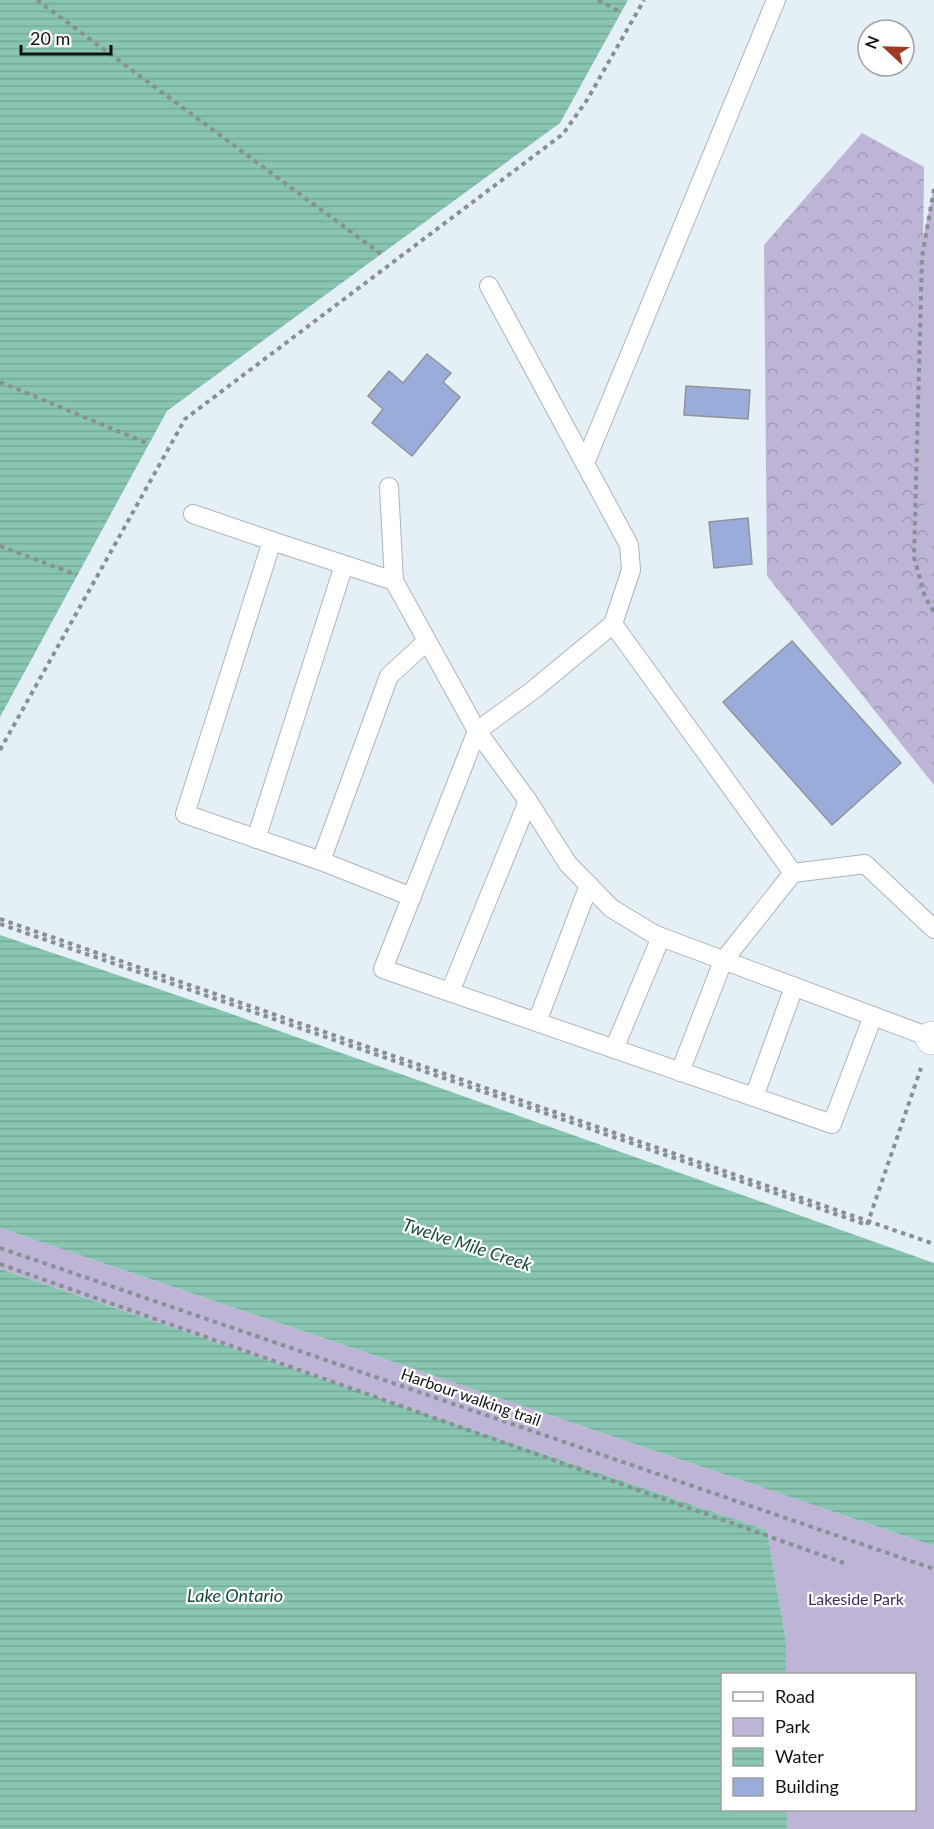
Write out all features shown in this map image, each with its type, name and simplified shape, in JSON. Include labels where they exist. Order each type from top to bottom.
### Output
[{"type":"lane","points":[[585,463],[776,0]]},
{"type":"lane","points":[[489,286],[629,545],[630,570],[613,624],[532,691],[477,731],[383,969],[832,1124],[873,1016]]},
{"type":"lane","points":[[389,487],[394,581],[477,731],[528,801],[568,864],[611,908],[652,933],[873,1016],[930,1047]]},
{"type":"lane","points":[[192,514],[394,581]]},
{"type":"lane","points":[[272,541],[185,814],[321,861],[412,897]]},
{"type":"lane","points":[[256,838],[344,565]]},
{"type":"lane","points":[[613,624],[793,873]]},
{"type":"lane","points":[[321,861],[389,676],[426,642]]},
{"type":"lane","points":[[450,992],[528,801]]},
{"type":"lane","points":[[680,1072],[723,961],[793,873],[865,864],[934,929]]},
{"type":"lane","points":[[537,1022],[589,885]]},
{"type":"lane","points":[[614,1049],[661,937]]},
{"type":"lane","points":[[754,1097],[794,987]]},
{"type":"path","points":[[37,0],[381,254]]},
{"type":"path","points":[[598,0],[621,12]]},
{"type":"path","points":[[0,750],[185,419],[562,134],[587,100],[644,0]]},
{"type":"path","points":[[934,189],[922,257],[914,557],[925,597],[934,612]]},
{"type":"path","points":[[0,382],[149,444]]},
{"type":"path","points":[[0,546],[77,575]]},
{"type":"path","points":[[0,922],[867,1225],[930,1047]]},
{"type":"path","points":[[0,922],[934,1244]]},
{"type":"path","name":"Harbour walking trail","points":[[0,1248],[934,1569]]},
{"type":"path","points":[[0,1264],[844,1563]]},
{"type":"green space","points":[[862,133],[924,167],[921,433],[934,500],[934,785],[767,576],[764,245]]},
{"type":"green space","points":[[934,188],[934,535],[908,450],[919,257]]},
{"type":"green space","name":"Lakeside Park","points":[[0,1228],[934,1546],[934,1829],[787,1829],[787,1811],[916,1811],[916,1673],[786,1673],[786,1641],[767,1530],[0,1269]]},
{"type":"water","points":[[0,0],[628,0],[560,123],[167,411],[0,717]]},
{"type":"water","name":"Twelve Mile Creek","points":[[0,935],[226,1012],[934,1263],[934,1546],[0,1228]]},
{"type":"water","name":"Lake Ontario","points":[[0,1269],[767,1530],[786,1641],[786,1673],[721,1673],[721,1811],[787,1811],[787,1829],[0,1829]]},
{"type":"building","points":[[427,354],[451,373],[443,382],[460,397],[412,456],[372,423],[383,409],[368,396],[389,371],[403,383]]},
{"type":"building","points":[[686,386],[750,390],[748,419],[684,415]]},
{"type":"building","points":[[748,518],[752,564],[714,568],[709,522]]},
{"type":"building","points":[[792,641],[901,763],[832,825],[723,702]]}]
